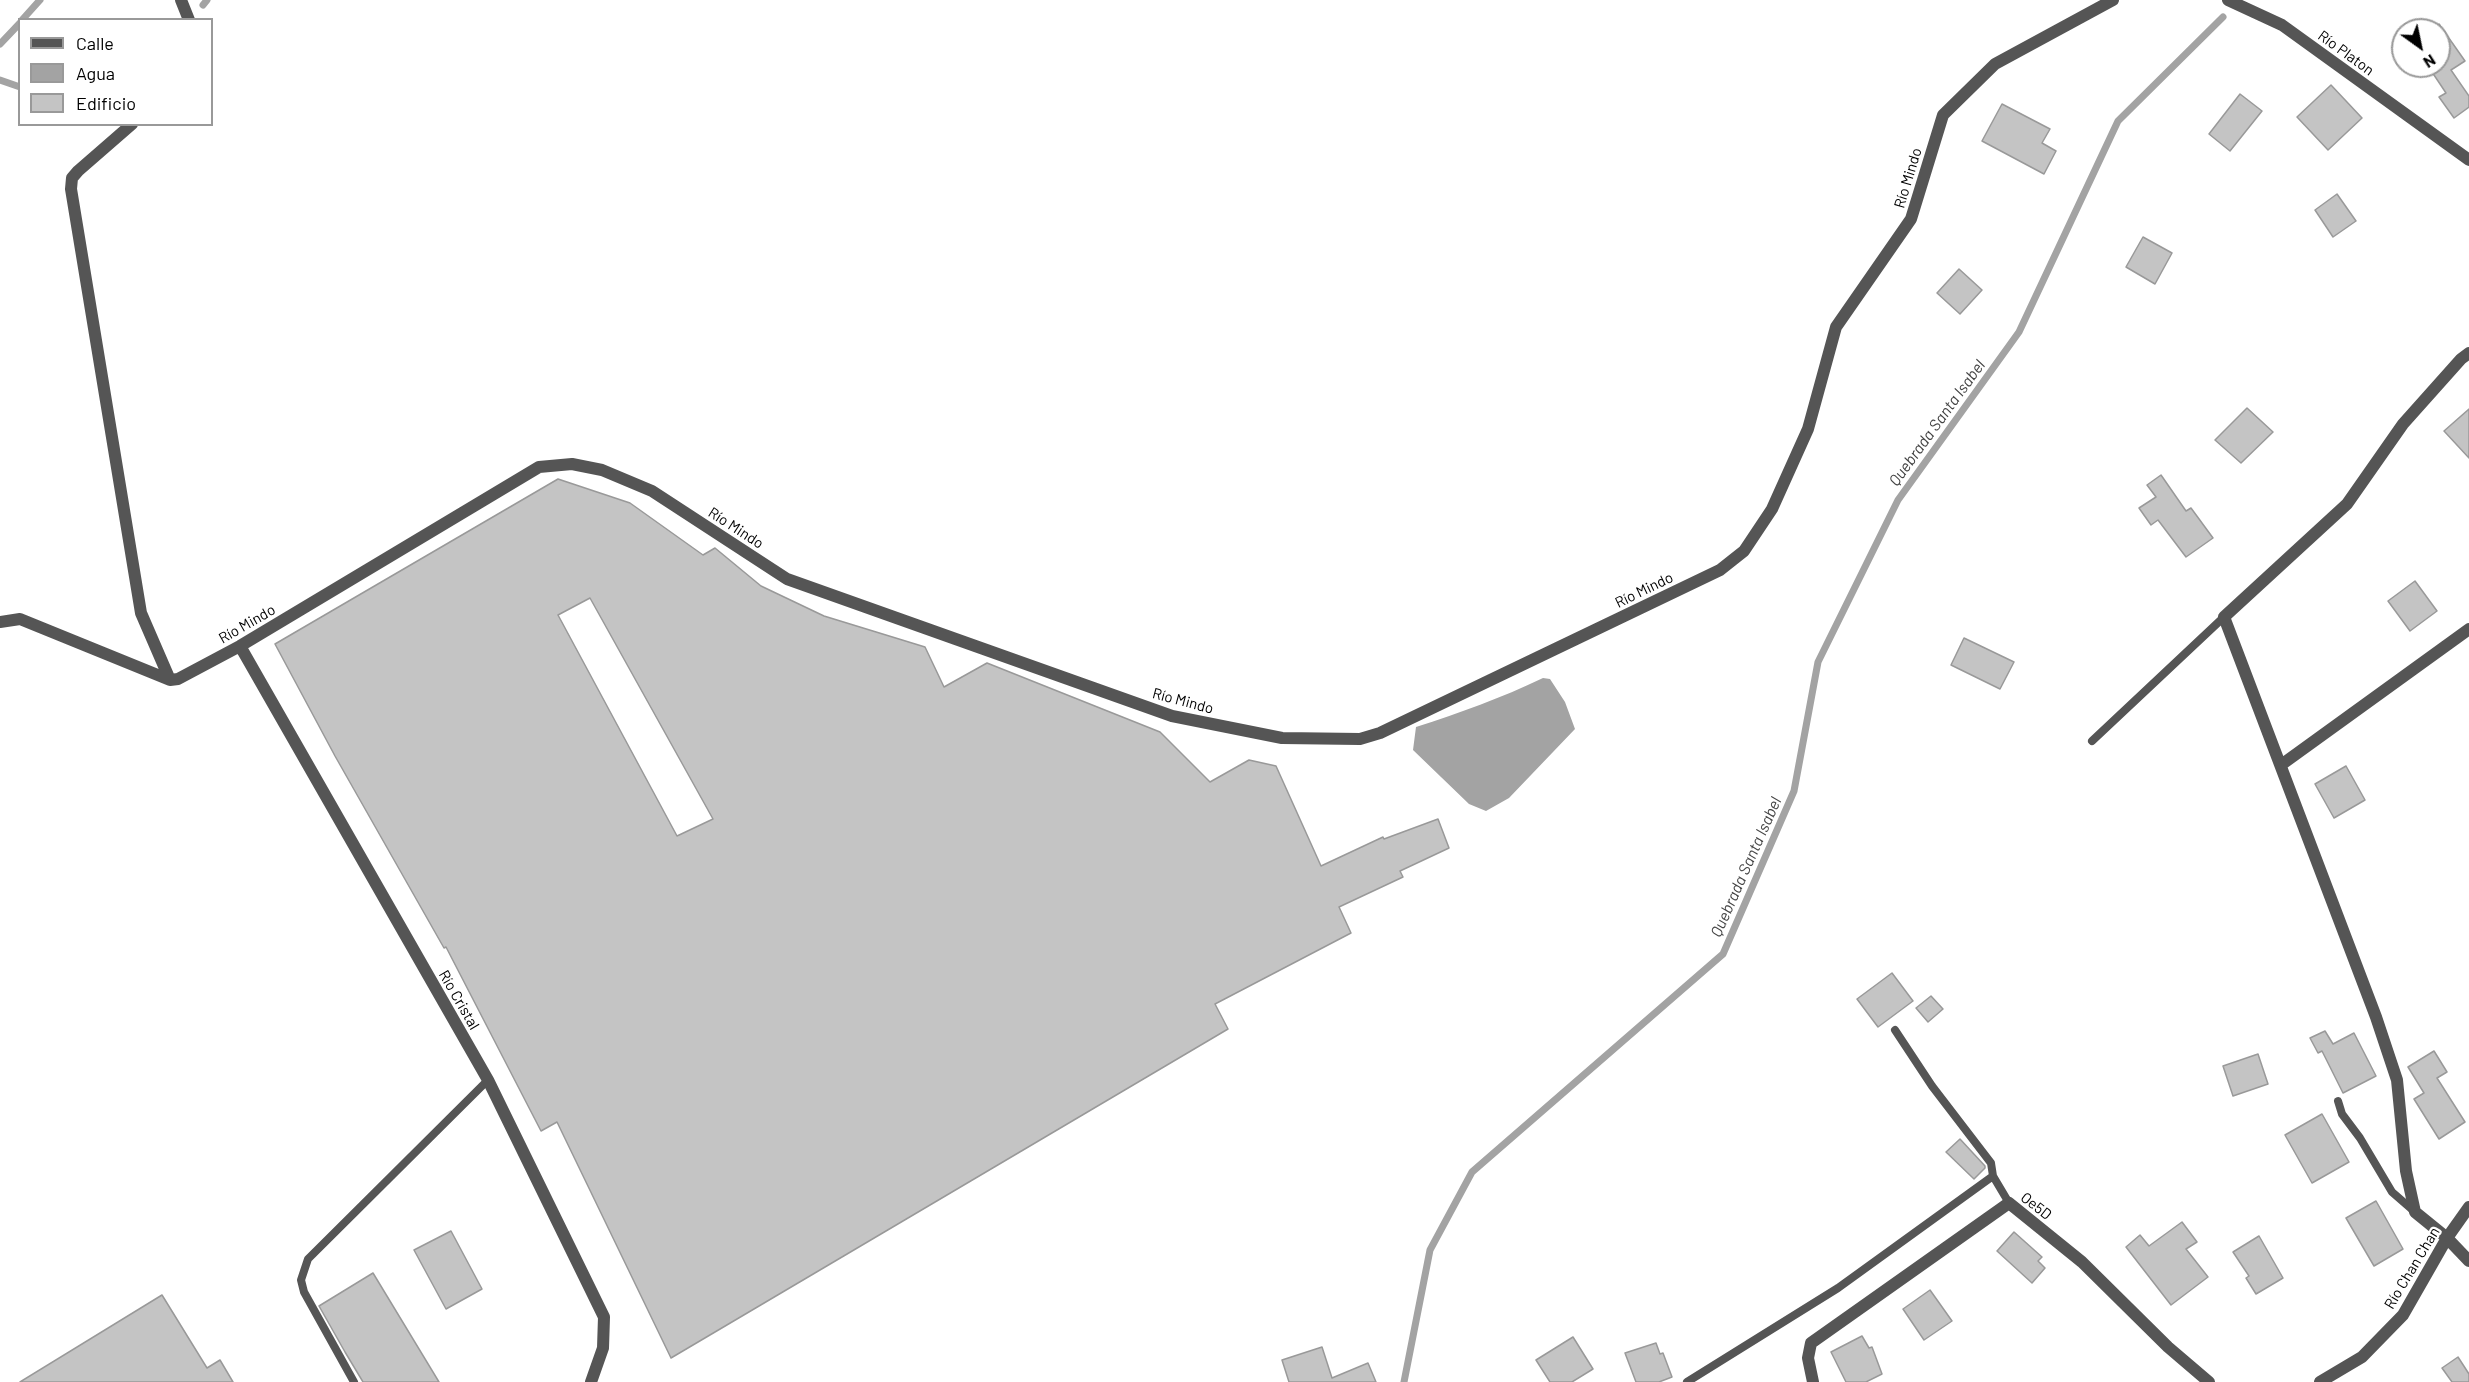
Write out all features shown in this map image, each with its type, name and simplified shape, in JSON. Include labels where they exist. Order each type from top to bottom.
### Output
[{"type":"street","points":[[181,0],[188,18]]},
{"type":"street","name":"Río Mindo","points":[[170,680],[178,679],[240,646],[539,467],[572,464],[602,470],[652,491],[787,579],[1172,716],[1282,738],[1360,739],[1380,733],[1720,570],[1744,551],[1772,509],[1808,429],[1836,327],[1911,219],[1943,115],[1995,64],[2113,0]]},
{"type":"street","name":"Río Platon","points":[[2228,0],[2282,25],[2469,160]]},
{"type":"street","points":[[130,126],[78,171],[72,178],[72,189],[141,613],[170,680]]},
{"type":"street","points":[[2469,353],[2403,424],[2347,504],[2224,617],[2372,1006],[2397,1080],[2406,1171],[2415,1212],[2447,1238],[2469,1262]]},
{"type":"street","points":[[0,622],[20,619],[170,680]]},
{"type":"street","points":[[2281,765],[2469,629]]},
{"type":"street","name":"Río Cristal","points":[[240,646],[488,1080],[604,1317],[603,1348],[591,1382]]},
{"type":"street","name":"Oe5D","points":[[1813,1382],[1808,1358],[1811,1343],[2009,1203],[2082,1262],[2168,1347],[2209,1382]]},
{"type":"street","name":"Río Chan Chan","points":[[2320,1382],[2362,1357],[2403,1315],[2447,1238],[2469,1207]]},
{"type":"lane","points":[[2092,741],[2224,617]]},
{"type":"lane","points":[[1895,1030],[1932,1086],[1991,1163],[1993,1176],[2009,1203]]},
{"type":"lane","points":[[354,1382],[304,1292],[301,1280],[308,1259],[488,1080]]},
{"type":"lane","points":[[2338,1101],[2342,1114],[2360,1138],[2392,1192],[2415,1212]]},
{"type":"lane","points":[[1688,1382],[1838,1288],[1993,1176]]},
{"type":"water","points":[[1543,678],[1550,679],[1565,702],[1575,729],[1509,798],[1486,811],[1469,804],[1413,750],[1416,727],[1480,705]]},
{"type":"building","points":[[2451,41],[2465,61],[2451,70]]},
{"type":"building","points":[[2451,70],[2469,96],[2469,107],[2454,118],[2439,97],[2446,93],[2436,78],[2451,78]]},
{"type":"building","points":[[2331,85],[2362,118],[2328,150],[2297,117]]},
{"type":"building","points":[[2240,94],[2262,111],[2230,151],[2209,134]]},
{"type":"building","points":[[2002,104],[2050,129],[2042,143],[2056,151],[2044,174],[1982,141]]},
{"type":"building","points":[[2337,194],[2356,221],[2333,237],[2315,210]]},
{"type":"building","points":[[2143,237],[2172,253],[2155,284],[2126,267]]},
{"type":"building","points":[[1959,269],[1982,290],[1960,314],[1937,293]]},
{"type":"building","points":[[2247,408],[2273,432],[2241,463],[2215,440]]},
{"type":"building","points":[[2469,409],[2469,458],[2444,431]]},
{"type":"building","points":[[2161,475],[2186,511],[2191,508],[2213,538],[2186,557],[2158,520],[2151,525],[2139,508],[2156,497],[2147,485]]},
{"type":"building","points":[[558,479],[630,503],[703,555],[715,548],[761,586],[824,616],[925,647],[944,687],[987,663],[1160,732],[1210,782],[1249,760],[1276,766],[1321,866],[1383,837],[1384,839],[1438,819],[1449,848],[1400,871],[1403,877],[1339,907],[1351,933],[1215,1004],[1228,1029],[671,1358],[557,1122],[541,1131],[446,947],[444,948],[335,756],[275,644]],"holes":[[[590,598],[713,819],[677,836],[558,615]]]},
{"type":"building","points":[[2415,581],[2437,611],[2410,631],[2388,601]]},
{"type":"building","points":[[1964,638],[2014,662],[2000,689],[1951,665]]},
{"type":"building","points":[[2346,766],[2365,800],[2334,818],[2315,784]]},
{"type":"building","points":[[1892,973],[1913,1001],[1878,1027],[1857,999]]},
{"type":"building","points":[[1931,996],[1943,1009],[1928,1022],[1916,1008]]},
{"type":"building","points":[[2325,1031],[2333,1044],[2354,1033],[2376,1076],[2343,1093],[2322,1051],[2318,1053],[2310,1038]]},
{"type":"building","points":[[2434,1051],[2447,1072],[2437,1078],[2465,1122],[2439,1139],[2414,1099],[2424,1093],[2408,1067]]},
{"type":"building","points":[[2258,1054],[2268,1084],[2233,1096],[2223,1066]]},
{"type":"building","points":[[2322,1114],[2349,1162],[2312,1183],[2285,1135]]},
{"type":"building","points":[[1960,1139],[1985,1166],[1974,1179],[1946,1152]]},
{"type":"building","points":[[2376,1201],[2403,1249],[2374,1266],[2346,1218]]},
{"type":"building","points":[[2182,1222],[2197,1242],[2186,1249],[2208,1277],[2171,1305],[2126,1247],[2140,1235],[2149,1246]]},
{"type":"building","points":[[451,1231],[482,1289],[446,1309],[414,1250]]},
{"type":"building","points":[[2014,1232],[2042,1257],[2038,1261],[2045,1268],[2032,1283],[1997,1251]]},
{"type":"building","points":[[2259,1236],[2283,1278],[2256,1294],[2246,1278],[2249,1276],[2233,1252]]},
{"type":"building","points":[[373,1273],[439,1382],[363,1382],[319,1306]]},
{"type":"building","points":[[1930,1290],[1952,1321],[1924,1340],[1903,1309]]},
{"type":"building","points":[[162,1295],[207,1368],[220,1360],[233,1382],[20,1382]]},
{"type":"building","points":[[1862,1336],[1869,1348],[1872,1347],[1882,1374],[1866,1382],[1846,1382],[1831,1352]]},
{"type":"building","points":[[1573,1337],[1593,1369],[1572,1382],[1550,1382],[1536,1360]]},
{"type":"building","points":[[1656,1343],[1660,1354],[1663,1353],[1672,1377],[1659,1382],[1636,1382],[1625,1353]]},
{"type":"building","points":[[1322,1347],[1332,1378],[1368,1363],[1376,1382],[1289,1382],[1282,1360]]},
{"type":"building","points":[[2458,1357],[2469,1374],[2469,1382],[2452,1382],[2442,1368]]},
{"type":"waterway","points":[[24,18],[40,0]]},
{"type":"waterway","points":[[203,5],[207,0]]},
{"type":"waterway","name":"Quebrada Santa Isabel","points":[[1404,1382],[1430,1250],[1472,1172],[1723,954],[1794,791],[1818,662],[1898,500],[2019,332],[2118,121],[2223,17]]},
{"type":"waterway","points":[[0,44],[18,25]]},
{"type":"waterway","points":[[0,80],[18,86]]}]
